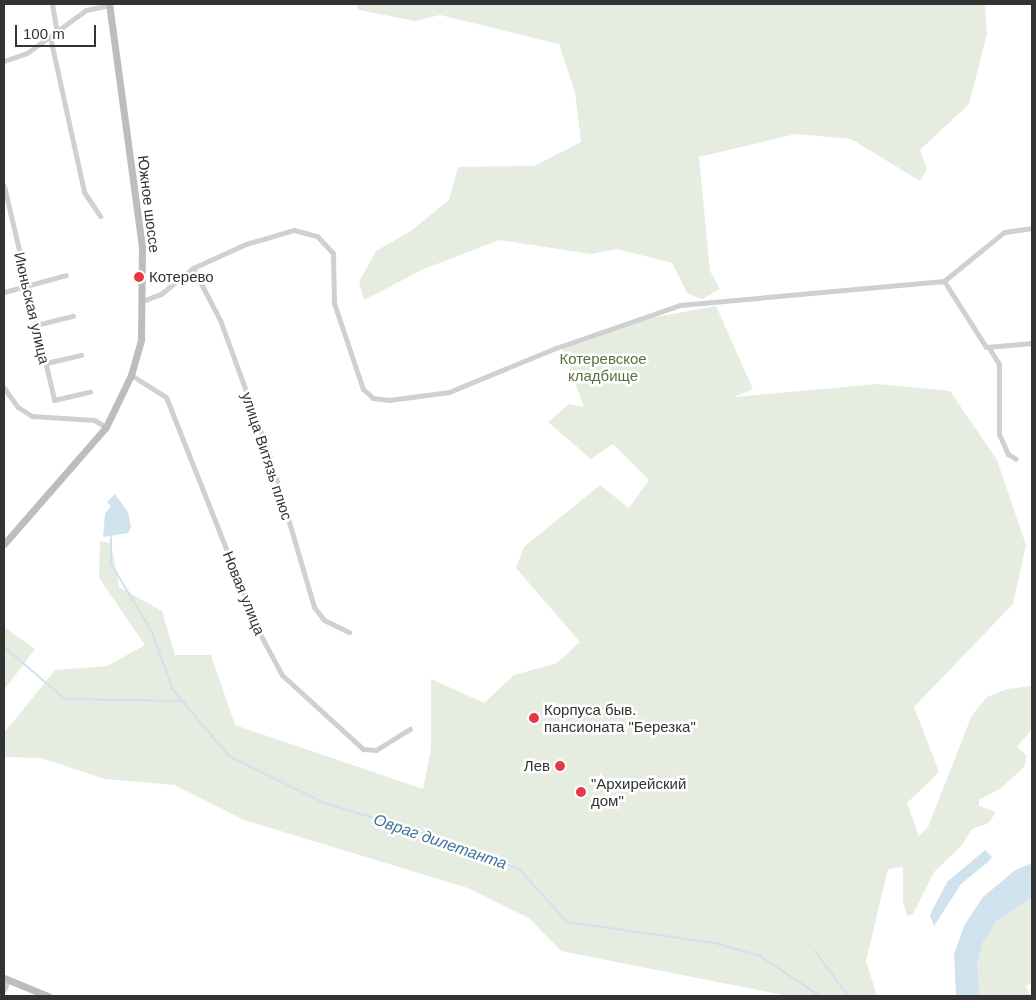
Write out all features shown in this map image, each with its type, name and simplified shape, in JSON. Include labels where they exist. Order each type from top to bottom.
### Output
[{"type":"main road","name":"Южное шоссе","points":[[4,544],[106,427],[131,376],[144,300],[141,241],[109,5]]},
{"type":"main road","points":[[6,979],[48,996]]},
{"type":"street","points":[[52,4],[57,32]]},
{"type":"street","points":[[4,61],[27,53],[86,10],[109,5]]},
{"type":"street","points":[[50,37],[84,192],[100,216]]},
{"type":"street","name":"Июньская улица","points":[[4,186],[6,212],[27,285],[54,400],[90,392]]},
{"type":"street","points":[[144,300],[161,294],[193,268],[246,244],[294,230],[327,244],[335,262],[334,302],[354,366],[363,389],[379,400],[449,392],[556,348],[680,305],[944,281],[1004,232],[1032,228]]},
{"type":"street","name":"улица Витязь плюс","points":[[193,268],[220,320],[269,454],[314,607],[324,620],[350,632]]},
{"type":"street","points":[[4,292],[66,274]]},
{"type":"street","points":[[944,281],[958,298],[976,336],[988,348],[999,364],[999,434],[1008,454],[1016,459]]},
{"type":"street","points":[[36,325],[73,316]]},
{"type":"street","points":[[988,348],[1032,343]]},
{"type":"street","points":[[46,363],[81,355]]},
{"type":"street","name":"Новая улица","points":[[131,376],[166,397],[260,634],[282,675],[306,701],[363,748],[376,750],[410,730]]},
{"type":"street","points":[[4,388],[18,407],[32,416],[94,420],[106,427]]},
{"type":"street","points":[[4,990],[6,979]]},
{"type":"green space","points":[[355,4],[985,4],[987,34],[969,104],[920,150],[927,169],[920,181],[851,139],[796,134],[699,157],[710,271],[720,289],[702,299],[687,293],[672,263],[617,249],[591,254],[499,240],[424,269],[364,300],[359,282],[376,251],[411,231],[449,200],[458,167],[534,166],[581,142],[575,92],[559,44],[440,15],[415,21],[359,10]]},
{"type":"green space","name":"Котеревское кладбище","points":[[716,306],[753,389],[734,397],[878,384],[950,391],[997,460],[1026,545],[1013,604],[914,707],[939,772],[907,803],[919,836],[928,827],[972,715],[987,697],[1007,689],[1032,686],[1032,729],[1017,747],[1026,755],[1025,766],[1000,789],[979,800],[979,806],[996,812],[989,823],[972,829],[962,845],[934,872],[913,914],[907,916],[903,902],[903,867],[888,869],[866,961],[877,996],[788,996],[561,951],[529,918],[468,888],[244,820],[175,785],[105,779],[41,758],[4,757],[4,733],[55,670],[107,666],[145,645],[99,578],[100,541],[111,543],[119,587],[162,611],[175,655],[211,655],[235,725],[423,789],[431,749],[431,679],[484,703],[514,675],[557,663],[580,642],[516,568],[524,547],[600,485],[629,508],[649,480],[613,444],[591,459],[548,422],[569,404],[584,407],[562,348],[645,319]]},
{"type":"green space","points":[[4,627],[35,649],[4,690]]},
{"type":"green space","points":[[1032,897],[1032,983],[1025,986],[1031,996],[980,996],[977,964],[983,940],[997,921]]},
{"type":"water","points":[[115,494],[128,512],[131,527],[128,533],[103,537],[105,514],[111,506],[107,502]]},
{"type":"water","points":[[985,850],[992,857],[961,884],[934,926],[930,915],[947,882]]},
{"type":"water","points":[[1032,863],[1032,897],[997,921],[983,941],[977,964],[980,996],[956,996],[954,954],[965,924],[983,897],[1014,871]]},
{"type":"waterway","name":"Овраг дилетанта","points":[[111,537],[111,564],[151,630],[173,690],[229,756],[322,802],[459,845],[520,870],[567,922],[715,943],[760,956],[820,996]]},
{"type":"waterway","points":[[4,647],[65,699],[185,701]]},
{"type":"waterway","points":[[815,951],[848,996]]},
{"type":"place","name":"Котерево","points":[[139,277]]},
{"type":"place","name":"Корпуса быв. пансионата \"Березка\"","points":[[534,718]]},
{"type":"place","name":"Лев","points":[[560,766]]},
{"type":"place","name":"\"Архирейский дом\"","points":[[581,792]]}]
